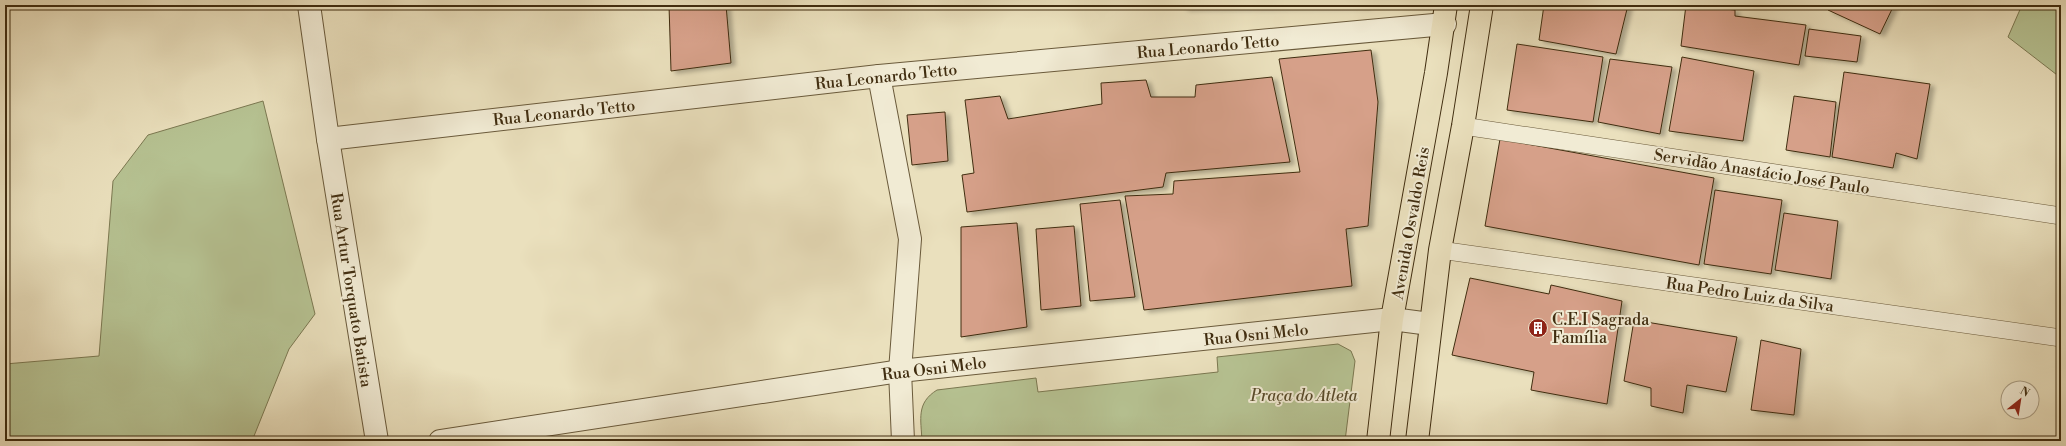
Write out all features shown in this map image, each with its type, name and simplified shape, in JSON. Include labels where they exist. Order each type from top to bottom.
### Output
[{"type":"main road","points":[[1416,441],[1440,250],[1463,126],[1482,5]]},
{"type":"main road","name":"Avenida Osvaldo Reis","points":[[1378,441],[1392,319],[1445,15]]},
{"type":"street","name":"Rua Artur Torquato Batista","points":[[309,5],[328,139],[377,441]]},
{"type":"street","name":"Rua Leonardo Tetto","points":[[328,139],[879,76],[1445,15]]},
{"type":"street","points":[[879,76],[910,238],[900,371],[903,441]]},
{"type":"street","name":"Rua Osni Melo","points":[[440,441],[900,371],[1392,319],[1430,324]]},
{"type":"lane","name":"Servidão Anastácio José Paulo","points":[[1463,126],[2061,216]]},
{"type":"lane","name":"Rua Pedro Luiz da Silva","points":[[1440,250],[2061,338]]},
{"type":"green space","points":[[2022,5],[2061,5],[2061,78],[2008,37]]},
{"type":"green space","points":[[263,101],[315,314],[289,349],[252,441],[5,441],[5,364],[99,356],[113,181],[148,135]]},
{"type":"green space","name":"Praça do Atleta","points":[[1338,344],[1351,351],[1355,361],[1345,441],[922,441],[921,412],[926,400],[937,390],[1036,378],[1038,392],[1218,372],[1217,357]]},
{"type":"building","points":[[669,5],[726,5],[731,63],[671,71]]},
{"type":"building","points":[[1183,5],[1367,5],[1367,6],[1184,8]]},
{"type":"building","points":[[1544,5],[1628,5],[1616,54],[1539,40]]},
{"type":"building","points":[[1686,5],[1735,10],[1735,16],[1806,25],[1799,65],[1681,46]]},
{"type":"building","points":[[1831,5],[1894,5],[1880,34],[1828,10]]},
{"type":"building","points":[[1809,29],[1861,36],[1857,62],[1805,56]]},
{"type":"building","points":[[1517,44],[1603,57],[1593,122],[1507,110]]},
{"type":"building","points":[[1371,50],[1378,102],[1368,226],[1346,229],[1352,286],[1144,310],[1125,196],[1173,194],[1174,181],[1300,172],[1279,59]]},
{"type":"building","points":[[1682,57],[1754,71],[1743,141],[1669,131]]},
{"type":"building","points":[[1610,59],[1672,67],[1660,134],[1598,122]]},
{"type":"building","points":[[1844,72],[1930,84],[1917,159],[1896,153],[1893,168],[1832,157]]},
{"type":"building","points":[[1272,77],[1290,162],[1166,173],[1163,187],[967,212],[962,175],[974,173],[965,100],[1000,96],[1008,119],[1102,104],[1101,83],[1146,80],[1151,97],[1195,97],[1196,85]]},
{"type":"building","points":[[1794,96],[1836,102],[1830,157],[1786,150]]},
{"type":"building","points":[[945,112],[948,161],[912,165],[907,115]]},
{"type":"building","points":[[1500,139],[1714,178],[1699,265],[1485,226]]},
{"type":"building","points":[[1715,190],[1782,200],[1771,274],[1704,264]]},
{"type":"building","points":[[1120,200],[1135,297],[1090,301],[1080,204]]},
{"type":"building","points":[[1784,213],[1838,221],[1831,279],[1775,270]]},
{"type":"building","points":[[1017,223],[1027,327],[961,337],[961,227]]},
{"type":"building","points":[[1074,226],[1081,306],[1041,310],[1036,229]]},
{"type":"building","name":"C.E.I Sagrada Família","points":[[1470,278],[1549,294],[1551,285],[1622,301],[1607,404],[1531,390],[1534,372],[1452,355]]},
{"type":"building","points":[[1634,320],[1737,337],[1726,392],[1687,385],[1683,413],[1651,406],[1651,388],[1624,381]]},
{"type":"building","points":[[1761,340],[1801,349],[1794,415],[1751,410]]},
{"type":"building","points":[[1538,437],[1558,441],[1537,441]]},
{"type":"place","name":"C.E.I Sagrada Família","points":[[1538,328]]}]
